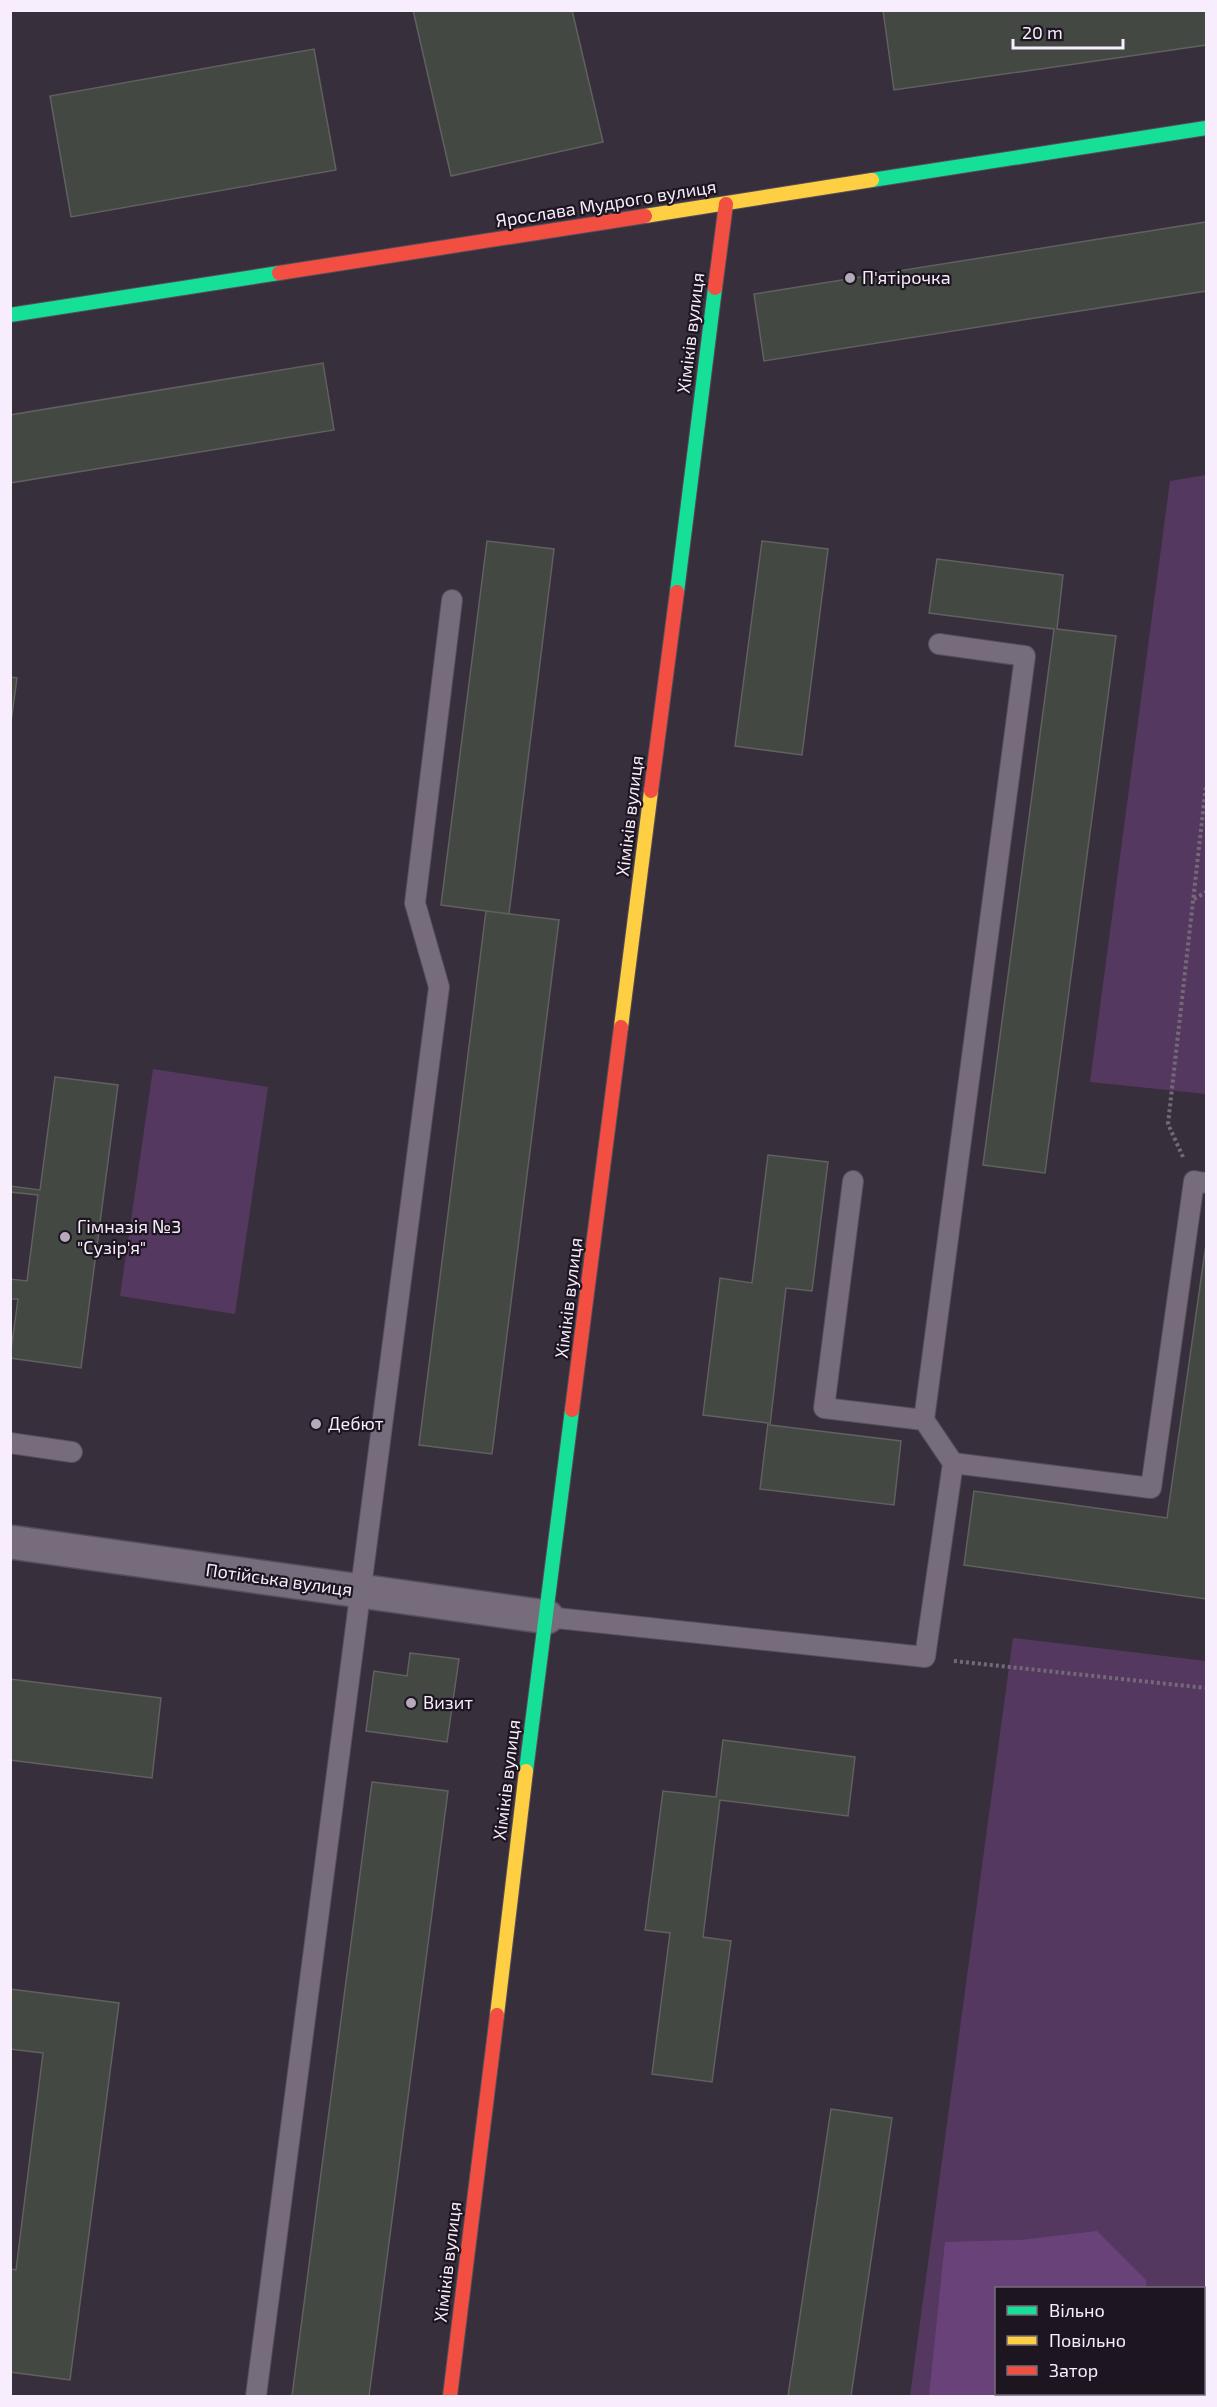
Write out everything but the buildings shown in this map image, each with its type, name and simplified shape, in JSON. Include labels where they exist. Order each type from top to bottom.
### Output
[{"type":"street","name":"Ярослава Мудрого вулиця","points":[[10,315],[1206,128]]},
{"type":"street","name":"Хіміків вулиця","points":[[450,2397],[726,204]]},
{"type":"street","name":"Потійська вулиця","points":[[10,1542],[547,1617]]},
{"type":"lane","points":[[256,2397],[439,987],[414,903],[452,600]]},
{"type":"lane","points":[[547,1617],[925,1657],[953,1463],[924,1420],[1025,656],[939,644]]},
{"type":"lane","points":[[853,1181],[824,1408],[924,1420]]},
{"type":"lane","points":[[953,1463],[1151,1488],[1200,1182]]},
{"type":"lane","points":[[10,1443],[72,1452]]},
{"type":"path","points":[[1200,1182],[1168,1124],[1206,785]]},
{"type":"path","points":[[1194,899],[1206,892]]},
{"type":"path","points":[[925,1657],[1206,1689]]},
{"type":"shaded area","points":[[1206,475],[1206,1094],[1090,1082],[1170,481]]},
{"type":"shaded area","points":[[153,1069],[268,1087],[235,1314],[120,1296]]},
{"type":"shaded area","points":[[1013,1638],[1206,1661],[1206,2396],[910,2396]]},
{"type":"shaded area","points":[[1097,2231],[1146,2280],[1146,2287],[995,2287],[995,2395],[1134,2396],[929,2396],[945,2242],[1020,2240]]},
{"type":"traffic: fast","points":[[872,180],[1206,128]]},
{"type":"traffic: fast","points":[[10,315],[279,273]]},
{"type":"traffic: fast","points":[[677,592],[715,288]]},
{"type":"traffic: fast","points":[[526,1771],[572,1410]]},
{"type":"traffic: slow","points":[[645,216],[872,180]]},
{"type":"traffic: slow","points":[[621,1027],[651,791]]},
{"type":"traffic: slow","points":[[497,2015],[526,1771]]},
{"type":"traffic: jam","points":[[715,288],[726,204]]},
{"type":"traffic: jam","points":[[279,273],[645,216]]},
{"type":"traffic: jam","points":[[651,791],[677,592]]},
{"type":"traffic: jam","points":[[572,1410],[621,1027]]},
{"type":"traffic: jam","points":[[450,2396],[497,2015]]},
{"type":"place","name":"П'ятірочка","points":[[850,278]]},
{"type":"place","name":"Гімназія №3 \"Сузір'я\"","points":[[65,1237]]},
{"type":"place","name":"Дебют","points":[[316,1424]]},
{"type":"place","name":"Визит","points":[[411,1703]]}]
